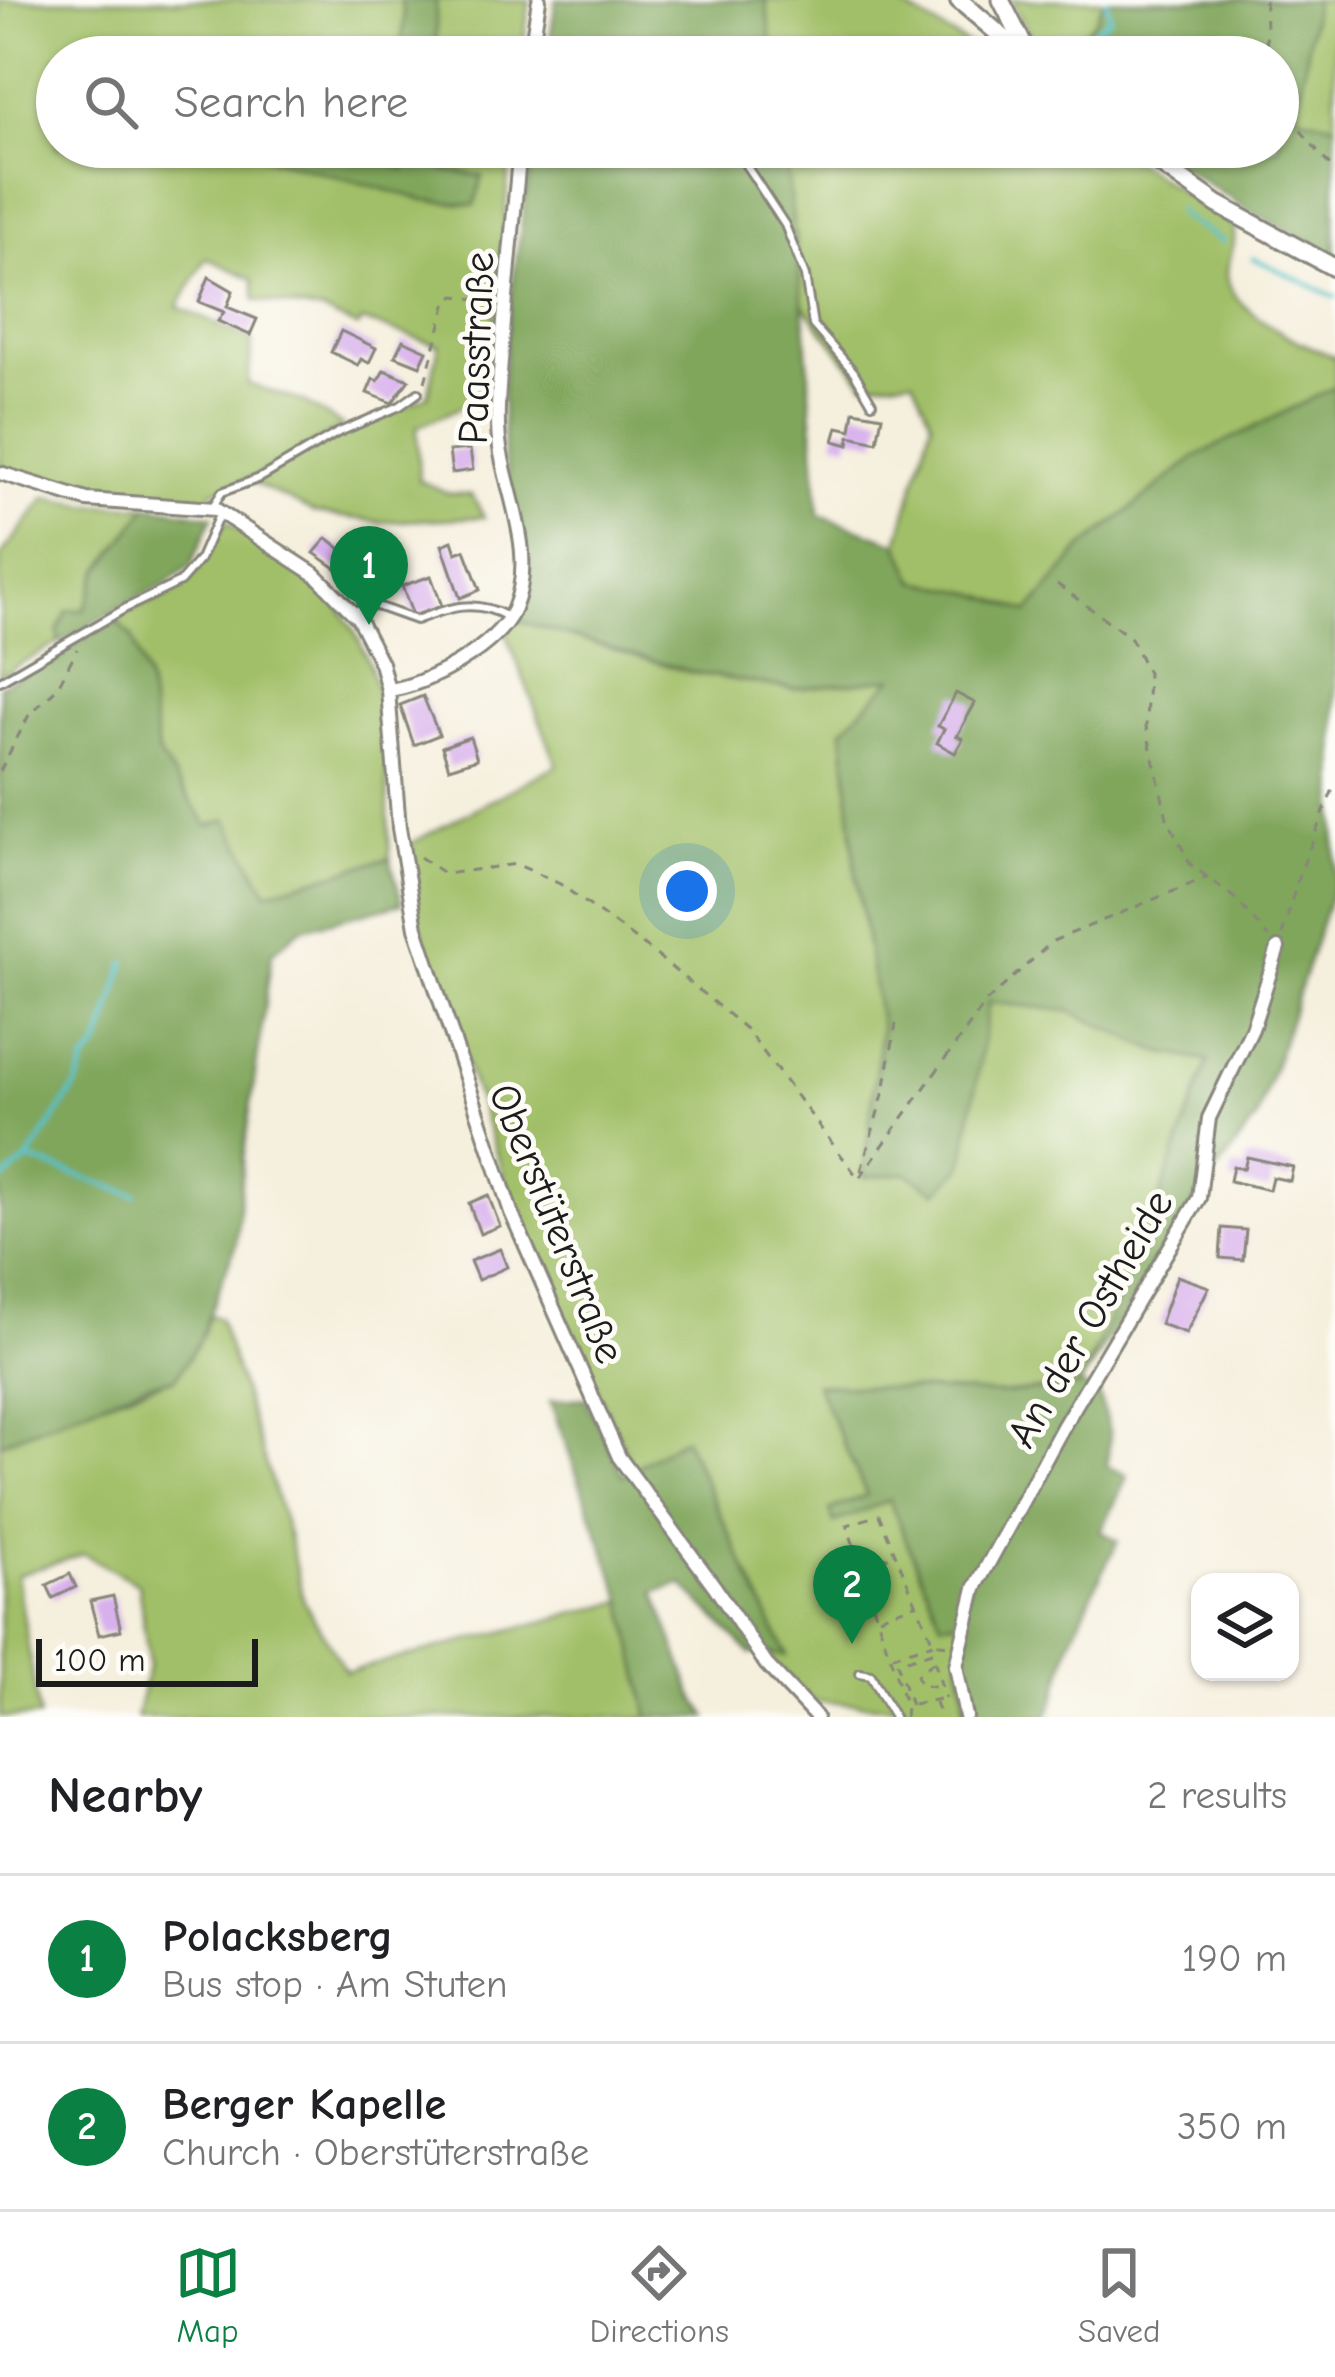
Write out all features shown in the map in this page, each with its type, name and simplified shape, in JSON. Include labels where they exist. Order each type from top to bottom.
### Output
[{"type":"main road","points":[[969,3],[1005,36]]},
{"type":"main road","points":[[1166,168],[1217,204],[1335,268]]},
{"type":"street","points":[[533,36],[539,0]]},
{"type":"street","points":[[1001,0],[1018,36]]},
{"type":"street","name":"Paasstraße","points":[[509,618],[523,562],[499,440],[518,168]]},
{"type":"street","points":[[0,473],[87,500],[215,510]]},
{"type":"street","name":"Oberstüterstraße","points":[[215,510],[316,575],[353,612],[381,663],[416,928],[511,1212],[619,1457],[716,1587],[766,1664],[816,1717]]},
{"type":"street","points":[[388,690],[422,681],[483,646],[509,618]]},
{"type":"street","name":"An der Ostheide","points":[[966,1717],[956,1666],[974,1588],[1199,1198],[1209,1118],[1252,1029],[1279,948]]},
{"type":"lane","points":[[748,168],[785,225],[805,275],[813,325],[854,372],[872,403]]},
{"type":"lane","points":[[0,681],[180,582],[200,559],[222,492],[260,478],[418,394]]},
{"type":"lane","points":[[353,612],[371,604],[416,620],[451,605],[466,605],[492,609],[509,618]]},
{"type":"lane","points":[[860,1673],[871,1675],[894,1717]]},
{"type":"path","points":[[1265,0],[1266,36]]},
{"type":"path","points":[[1299,128],[1335,172]]},
{"type":"path","points":[[418,394],[430,368],[447,302],[455,296],[506,303]]},
{"type":"path","points":[[1057,584],[1131,638],[1148,673],[1146,728],[1167,818],[1190,864],[1236,899],[1279,948]]},
{"type":"path","points":[[0,771],[29,715],[57,688],[86,632]]},
{"type":"path","points":[[1279,948],[1299,875],[1335,784]]},
{"type":"path","points":[[402,846],[446,874],[516,864],[560,884],[632,936],[746,1029],[859,1179]]},
{"type":"path","points":[[859,1179],[987,1001],[1053,941],[1208,878]]},
{"type":"path","points":[[859,1179],[884,1091],[896,1024]]},
{"type":"path","points":[[908,1705],[848,1526],[879,1516],[933,1643]]},
{"type":"path","points":[[860,1566],[896,1554]]},
{"type":"path","points":[[877,1617],[917,1604]]},
{"type":"path","points":[[890,1657],[933,1643],[961,1646]]},
{"type":"path","points":[[905,1717],[908,1705],[897,1663],[932,1652],[948,1697],[908,1705]]},
{"type":"path","points":[[934,1661],[917,1675],[920,1684],[942,1687]]},
{"type":"path","points":[[934,1700],[940,1717]]},
{"type":"green space","points":[[0,0],[530,0],[524,36],[36,36],[36,168],[509,168],[488,395],[417,427],[419,480],[448,493],[472,495],[484,517],[380,522],[315,513],[254,483],[321,444],[428,396],[439,345],[362,321],[358,327],[324,312],[255,300],[253,279],[206,258],[178,307],[252,340],[248,384],[304,402],[343,426],[255,477],[213,491],[207,503],[89,494],[0,466]]},
{"type":"green space","points":[[401,0],[436,0],[436,36],[402,36]]},
{"type":"green space","points":[[556,0],[766,0],[770,36],[550,36]]},
{"type":"green space","points":[[766,0],[892,0],[953,36],[770,36]]},
{"type":"green space","points":[[1011,0],[1104,0],[1096,20],[1081,36],[1030,36]]},
{"type":"green space","points":[[1104,0],[1315,0],[1299,102],[1299,36],[1081,36],[1096,20]]},
{"type":"green space","points":[[1314,0],[1335,0],[1335,124],[1299,116]]},
{"type":"green space","points":[[1299,115],[1335,124],[1335,255],[1251,212],[1183,168],[1299,168]]},
{"type":"green space","points":[[306,168],[441,168],[482,176],[475,205],[424,200]]},
{"type":"green space","points":[[530,168],[787,168],[805,322],[819,515],[898,543],[915,581],[978,594],[1029,612],[1082,548],[1195,457],[1335,387],[1335,881],[1257,1118],[1196,1199],[1080,1385],[1099,1395],[1110,1435],[1107,1466],[1128,1476],[1101,1531],[1118,1541],[1075,1632],[1046,1717],[969,1717],[959,1666],[964,1620],[941,1622],[889,1500],[834,1523],[830,1510],[867,1495],[816,1384],[1002,1394],[1079,1386],[1144,1242],[1208,1061],[1159,1052],[1070,1011],[989,1002],[963,1166],[937,1192],[906,1173],[863,1177],[881,1029],[856,875],[843,729],[893,678],[793,689],[692,672],[516,620],[530,570],[504,459],[502,390]]},
{"type":"green space","points":[[786,168],[1145,168],[1233,227],[1227,273],[1230,287],[1269,325],[1335,357],[1335,387],[1195,457],[1082,548],[1029,612],[978,594],[915,581],[898,543],[932,421],[913,379],[864,383],[802,304]]},
{"type":"green space","points":[[46,497],[87,505],[148,506],[98,573],[85,609],[58,630],[59,643],[0,675],[0,557]]},
{"type":"green space","points":[[148,506],[213,516],[191,565],[163,586],[59,643],[58,630],[67,611],[85,609],[98,573]]},
{"type":"green space","points":[[226,521],[312,579],[359,639],[380,708],[390,858],[267,892],[227,820],[208,826],[158,754],[148,683],[132,637],[117,621],[187,581]]},
{"type":"green space","points":[[516,620],[692,673],[792,689],[894,678],[843,730],[856,875],[881,1029],[864,1177],[963,1166],[988,1002],[1070,1011],[1159,1052],[1208,1061],[1144,1242],[1079,1386],[1002,1394],[817,1385],[867,1496],[831,1510],[834,1522],[889,1500],[941,1621],[965,1619],[964,1717],[910,1717],[907,1707],[810,1701],[768,1655],[786,1654],[684,1438],[634,1469],[515,1209],[420,928],[408,845],[557,765],[506,633]]},
{"type":"green space","points":[[117,621],[132,637],[148,683],[158,754],[208,826],[227,819],[267,892],[390,858],[402,903],[300,929],[272,953],[236,1244],[199,1341],[176,1378],[146,1384],[0,1443],[0,686]]},
{"type":"green space","points":[[209,1315],[219,1318],[287,1531],[304,1602],[346,1672],[623,1601],[649,1717],[136,1717],[149,1664],[138,1584],[84,1554],[17,1575],[39,1717],[0,1717],[0,1443],[176,1378]]},
{"type":"green space","points":[[585,1398],[623,1475],[684,1438],[786,1655],[750,1653],[682,1584],[655,1592],[693,1695],[708,1717],[649,1717],[623,1601],[550,1401]]},
{"type":"building","points":[[209,277],[233,291],[227,307],[257,319],[250,335],[218,321],[224,312],[199,302]]},
{"type":"building","points":[[341,331],[376,348],[369,363],[361,359],[358,365],[331,352]]},
{"type":"building","points":[[403,340],[427,351],[420,366],[395,356]]},
{"type":"building","points":[[384,370],[409,380],[392,403],[367,393]]},
{"type":"building","points":[[854,411],[882,416],[877,442],[850,436],[849,445],[834,441],[838,427],[851,430]]},
{"type":"building","points":[[470,449],[473,470],[452,473],[449,451]]},
{"type":"building","points":[[327,538],[359,563],[347,576],[314,553]]},
{"type":"building","points":[[452,541],[456,553],[465,550],[480,590],[460,598],[442,545]]},
{"type":"building","points":[[431,576],[442,606],[413,616],[402,586]]},
{"type":"building","points":[[956,693],[975,703],[957,736],[963,739],[955,753],[937,743],[944,729],[938,726]]},
{"type":"building","points":[[423,696],[439,735],[414,745],[400,705]]},
{"type":"building","points":[[470,737],[477,759],[449,768],[442,747]]},
{"type":"building","points":[[1247,1157],[1293,1167],[1290,1181],[1272,1177],[1269,1190],[1230,1181],[1233,1166],[1244,1169]]},
{"type":"building","points":[[488,1195],[500,1226],[480,1234],[469,1203]]},
{"type":"building","points":[[1222,1228],[1246,1230],[1243,1260],[1220,1258]]},
{"type":"building","points":[[500,1249],[507,1267],[478,1280],[470,1261]]},
{"type":"building","points":[[1177,1276],[1209,1287],[1186,1333],[1160,1324]]},
{"type":"building","points":[[70,1574],[76,1587],[53,1598],[47,1585]]},
{"type":"building","points":[[113,1596],[121,1630],[99,1635],[90,1601]]},
{"type":"waterway","points":[[1090,36],[1110,18],[1106,0]]},
{"type":"waterway","points":[[1178,209],[1181,216],[1223,242]]},
{"type":"waterway","points":[[1253,258],[1335,297]]},
{"type":"waterway","points":[[28,1159],[99,1046],[125,963]]},
{"type":"waterway","points":[[0,1183],[28,1159],[136,1195]]},
{"type":"place","name":"Polacksberg","points":[[369,625]]},
{"type":"place","name":"Berger Kapelle","points":[[852,1644]]}]
